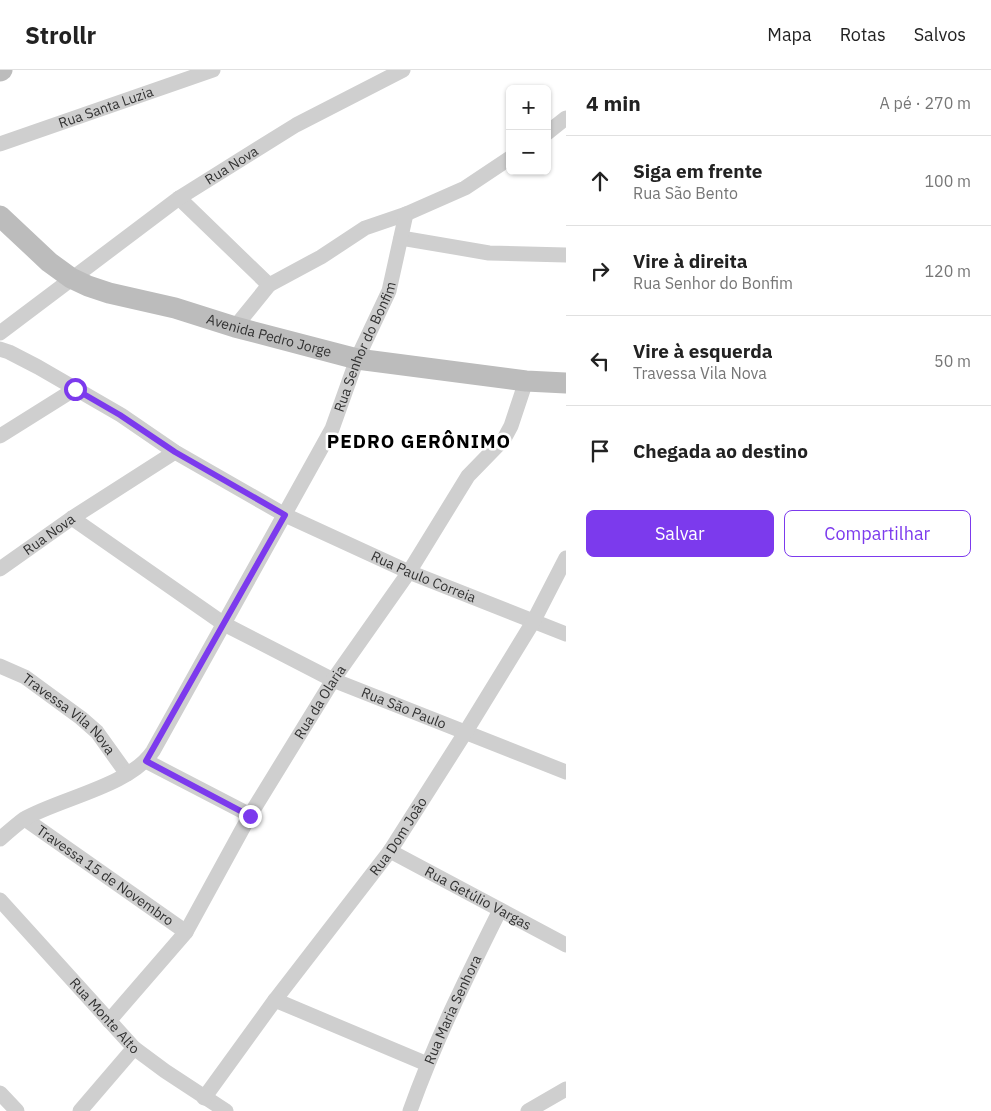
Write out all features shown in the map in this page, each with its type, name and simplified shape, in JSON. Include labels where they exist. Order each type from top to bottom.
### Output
[{"type":"street","name":"Rua Santa Luzia","points":[[0,144],[213,70]]},
{"type":"street","name":"Rua Nova","points":[[0,333],[179,198],[296,125],[403,70]]},
{"type":"street","points":[[551,130],[566,118]]},
{"type":"street","points":[[235,328],[269,285],[321,257],[365,228],[406,214],[464,188],[506,161]]},
{"type":"street","points":[[179,198],[269,285]]},
{"type":"street","name":"Rua Senhor do Bonfim","points":[[146,761],[332,429],[357,359],[389,291],[406,214]]},
{"type":"street","name":"Avenida Pedro Jorge","points":[[0,216],[50,262],[71,278],[109,293],[175,308],[235,328],[357,359],[526,381],[566,383]]},
{"type":"street","points":[[401,238],[489,253],[566,255]]},
{"type":"street","name":"Rua Paulo Correia","points":[[0,349],[16,356],[120,415],[175,452],[285,515],[409,572],[566,634]]},
{"type":"street","name":"Rua da Olaria","points":[[109,1022],[186,932],[250,816],[333,680],[409,572],[468,476],[504,439],[511,426],[526,381]]},
{"type":"street","points":[[0,436],[75,389]]},
{"type":"street","name":"Rua Nova","points":[[0,569],[72,518],[175,452]]},
{"type":"street","name":"Rua São Paulo","points":[[72,518],[224,624],[333,680],[566,772]]},
{"type":"street","name":"Rua Dom João","points":[[204,1098],[275,1000],[390,851],[466,733],[533,622],[566,558]]},
{"type":"street","name":"Travessa Vila Nova","points":[[0,666],[25,677],[81,718],[97,732],[127,774]]},
{"type":"street","points":[[3,830],[127,774],[146,761],[250,816]]},
{"type":"street","name":"Travessa 15 de Novembro","points":[[25,819],[186,932]]},
{"type":"street","name":"Rua Getúlio Vargas","points":[[390,851],[566,945]]},
{"type":"street","name":"Rua Monte Alto","points":[[0,900],[134,1048],[204,1098],[226,1111]]},
{"type":"street","name":"Rua Maria Senhora","points":[[410,1111],[427,1064],[460,989],[500,910]]},
{"type":"street","points":[[275,1000],[427,1064]]},
{"type":"street","points":[[80,1111],[134,1048]]},
{"type":"street","points":[[528,1111],[566,1089]]},
{"type":"street","points":[[0,1093],[17,1111]]},
{"type":"district","name":"PEDRO GERÔNIMO","points":[[419,441]]},
{"type":"route","points":[[75,389],[120,415],[175,452],[285,515],[146,761],[250,816]]}]
